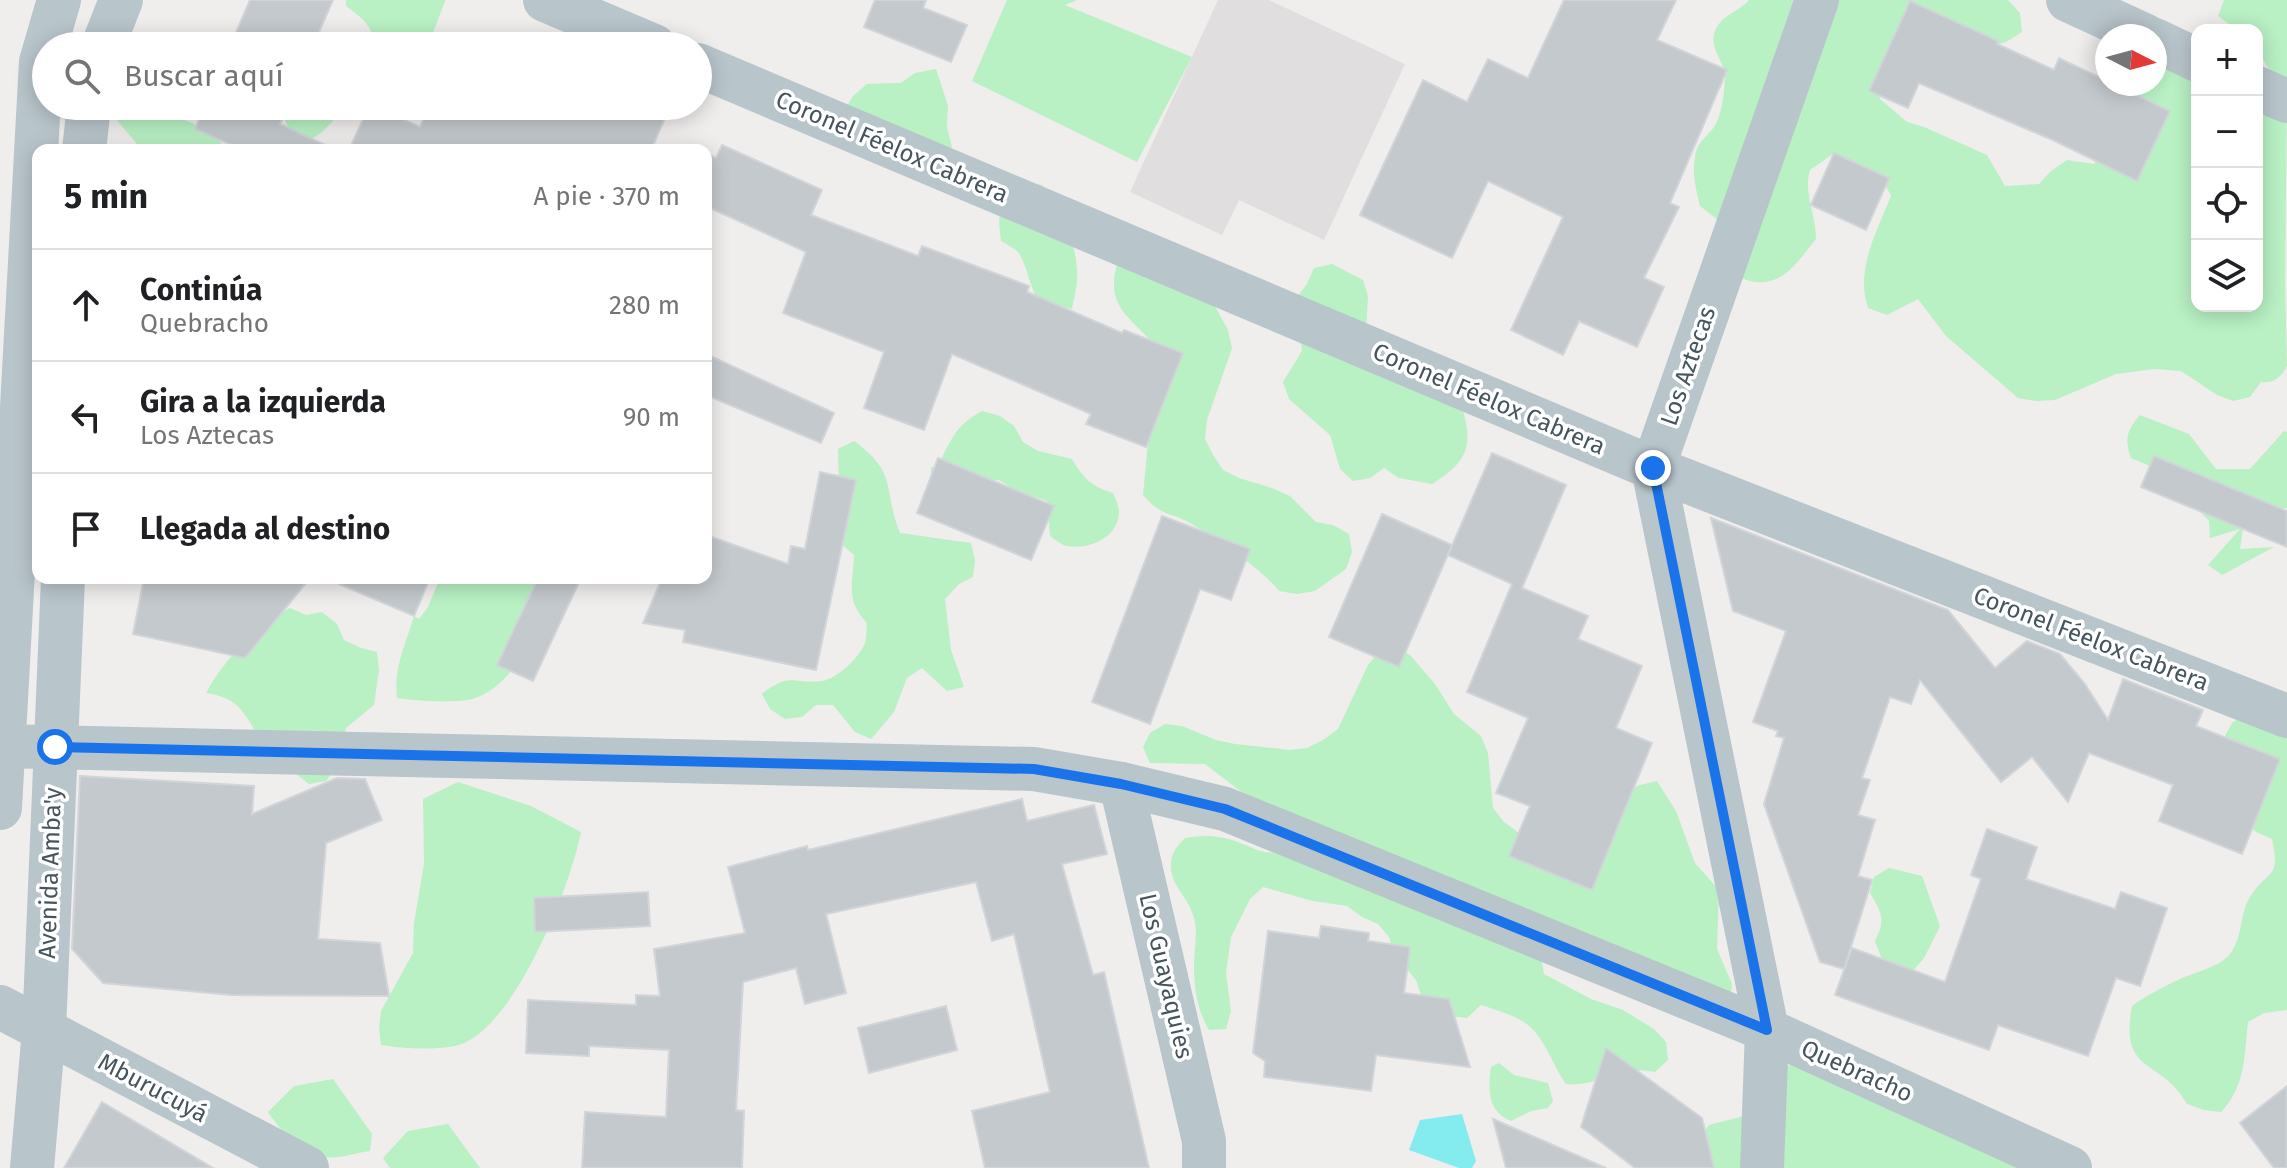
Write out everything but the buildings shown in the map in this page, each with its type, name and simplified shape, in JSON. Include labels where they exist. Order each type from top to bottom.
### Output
[{"type":"street","points":[[50,32],[59,0]]},
{"type":"street","points":[[108,32],[121,0]]},
{"type":"street","points":[[545,0],[621,32]]},
{"type":"street","name":"Los Aztecas","points":[[1653,468],[1817,0]]},
{"type":"street","points":[[2068,0],[2120,24]]},
{"type":"street","points":[[2167,46],[2191,57]]},
{"type":"street","name":"Coronel Féelox Cabrera","points":[[712,71],[1653,468],[2287,716]]},
{"type":"street","points":[[2263,91],[2287,101]]},
{"type":"street","points":[[36,144],[38,120]]},
{"type":"street","points":[[85,144],[87,120]]},
{"type":"street","points":[[0,808],[32,220]]},
{"type":"street","points":[[1653,468],[1767,1030],[1762,1168]]},
{"type":"street","name":"Avenida Amba'y","points":[[32,1168],[44,1030],[63,584]]},
{"type":"street","name":"Quebracho","points":[[2,746],[1034,769],[1121,784],[1225,809],[1767,1030],[2070,1168]]},
{"type":"street","name":"Los Guayaquies","points":[[1121,784],[1204,1141],[1204,1168]]},
{"type":"street","name":"Mburucuyá","points":[[0,1007],[307,1168]]},
{"type":"shaded area","points":[[1218,0],[1269,0],[1405,64],[1324,240],[1239,200],[1222,235],[1130,192]]},
{"type":"green space","points":[[346,0],[445,0],[433,32],[371,32],[362,19],[346,6]]},
{"type":"green space","points":[[1007,0],[1077,0],[1065,5],[1192,57],[1137,162],[972,81]]},
{"type":"green space","points":[[1749,0],[2008,0],[2020,13],[2022,32],[2006,42],[1877,81],[1880,99],[1907,122],[1987,155],[2005,186],[2039,184],[2067,160],[2094,164],[2118,124],[2110,96],[2167,96],[2167,62],[2191,60],[2191,312],[2263,312],[2263,85],[2287,99],[2285,370],[2273,381],[2261,382],[2250,397],[2233,401],[2217,395],[2181,371],[2154,369],[2116,374],[2055,400],[2018,398],[1946,336],[1918,299],[1887,315],[1868,308],[1864,279],[1866,265],[1891,196],[1876,175],[1854,163],[1836,160],[1833,154],[1810,170],[1808,179],[1816,239],[1793,267],[1776,279],[1754,282],[1741,278],[1728,228],[1700,206],[1694,169],[1698,148],[1717,122],[1723,97],[1724,72],[1713,41],[1714,34],[1724,19]]},
{"type":"green space","points":[[2224,0],[2287,0],[2287,85],[2273,74],[2264,61],[2263,24],[2229,24],[2218,16]]},
{"type":"green space","points":[[936,69],[948,106],[947,127],[952,147],[932,160],[844,111],[853,96],[867,84],[901,83],[915,73]]},
{"type":"green space","points":[[117,120],[184,120],[201,127],[222,144],[137,144]]},
{"type":"green space","points":[[285,120],[334,120],[305,142],[290,133]]},
{"type":"green space","points":[[1025,182],[1042,185],[1066,225],[1074,248],[1077,271],[1072,309],[1038,301],[1021,256],[1001,241],[999,220],[1002,207]]},
{"type":"green space","points":[[1117,264],[1211,299],[1228,330],[1232,348],[1207,420],[1205,439],[1223,470],[1290,496],[1316,522],[1333,525],[1349,534],[1352,552],[1346,569],[1315,591],[1297,594],[1279,591],[1262,573],[1225,545],[1183,519],[1161,511],[1143,495],[1148,442],[1150,340],[1126,315],[1116,299],[1114,278]]},
{"type":"green space","points":[[1332,264],[1363,280],[1368,296],[1366,333],[1462,407],[1467,433],[1465,452],[1453,468],[1432,484],[1399,478],[1384,468],[1370,478],[1353,481],[1340,469],[1330,435],[1289,399],[1283,382],[1302,351],[1296,298],[1314,268]]},
{"type":"green space","points":[[982,411],[1000,416],[1014,426],[1023,442],[1038,451],[1072,459],[1089,481],[1113,493],[1118,504],[1118,520],[1108,535],[1093,544],[1066,546],[1050,536],[1047,501],[1015,490],[999,480],[931,483],[931,467],[937,467],[959,429]]},
{"type":"green space","points":[[2140,415],[2189,434],[2216,469],[2250,469],[2284,431],[2287,432],[2287,508],[2251,514],[2243,529],[2240,549],[2274,547],[2222,575],[2208,565],[2240,529],[2210,538],[2209,521],[2198,509],[2181,479],[2131,458],[2128,435]]},
{"type":"green space","points":[[854,441],[878,463],[884,473],[900,533],[971,543],[975,560],[973,577],[959,584],[945,599],[951,650],[964,687],[947,691],[922,668],[907,678],[894,712],[871,739],[855,732],[833,705],[816,705],[802,717],[785,719],[770,709],[762,694],[786,681],[828,679],[847,666],[865,643],[867,623],[856,607],[852,592],[854,555],[840,543],[838,449]]},
{"type":"green space","points":[[438,584],[562,584],[516,665],[488,692],[472,699],[424,701],[397,698],[399,666],[414,616],[419,619]]},
{"type":"green space","points":[[290,608],[306,615],[322,612],[337,624],[344,640],[377,652],[379,670],[374,705],[346,728],[337,767],[326,781],[309,784],[268,748],[238,706],[225,698],[206,693],[242,645]]},
{"type":"green space","points":[[1395,645],[1410,655],[1435,684],[1454,714],[1481,736],[1488,753],[1493,808],[1504,822],[1519,833],[1657,781],[1676,811],[1695,863],[1719,890],[1717,949],[1732,984],[1730,1004],[1541,956],[1544,974],[1591,999],[1623,1010],[1654,1029],[1666,1042],[1668,1060],[1655,1072],[1629,1071],[1590,1082],[1566,1084],[1540,1038],[1523,1022],[1481,1005],[1467,1018],[1449,1016],[1422,998],[1416,980],[1394,954],[1389,937],[1378,924],[1347,906],[1313,901],[1263,887],[1250,899],[1231,937],[1226,973],[1231,1011],[1226,1029],[1209,1030],[1199,1007],[1196,990],[1195,921],[1173,879],[1173,853],[1185,838],[1204,836],[1229,839],[1266,852],[1289,851],[1248,797],[1205,764],[1150,763],[1143,747],[1150,733],[1165,724],[1182,726],[1235,744],[1290,750],[1307,748],[1338,729],[1368,665],[1379,652]]},
{"type":"green space","points":[[2246,713],[2287,721],[2287,1010],[2264,1013],[2248,1022],[2239,1081],[2221,1112],[2187,1104],[2177,1089],[2137,1055],[2131,1044],[2130,1028],[2132,1006],[2186,976],[2226,959],[2234,947],[2250,897],[2274,868],[2272,839],[2256,832],[2243,820],[2224,738],[2232,723]]},
{"type":"green space","points":[[458,782],[531,806],[581,832],[575,856],[536,954],[498,1015],[477,1036],[446,1047],[381,1045],[381,1011],[413,953],[414,923],[424,864],[423,799]]},
{"type":"green space","points":[[1889,868],[1922,876],[1940,926],[1924,958],[1912,972],[1887,973],[1875,941],[1881,927],[1881,917],[1870,893],[1874,877]]},
{"type":"green space","points":[[1795,1055],[2090,1168],[1694,1168],[1699,1141],[1709,1125],[1744,1116],[1786,1070]]},
{"type":"green space","points":[[1499,1063],[1514,1075],[1548,1083],[1553,1101],[1548,1108],[1531,1111],[1511,1121],[1503,1117],[1493,1105],[1489,1083],[1491,1067]]},
{"type":"green space","points":[[333,1079],[372,1134],[370,1151],[339,1157],[317,1155],[289,1138],[268,1112],[294,1086]]},
{"type":"green space","points":[[448,1124],[480,1168],[390,1168],[383,1158],[408,1131]]},
{"type":"water","points":[[1462,1114],[1476,1161],[1472,1168],[1459,1168],[1409,1150],[1420,1120]]},
{"type":"route","points":[[55,747],[1034,769],[1121,784],[1225,809],[1767,1030],[1653,468]]}]
